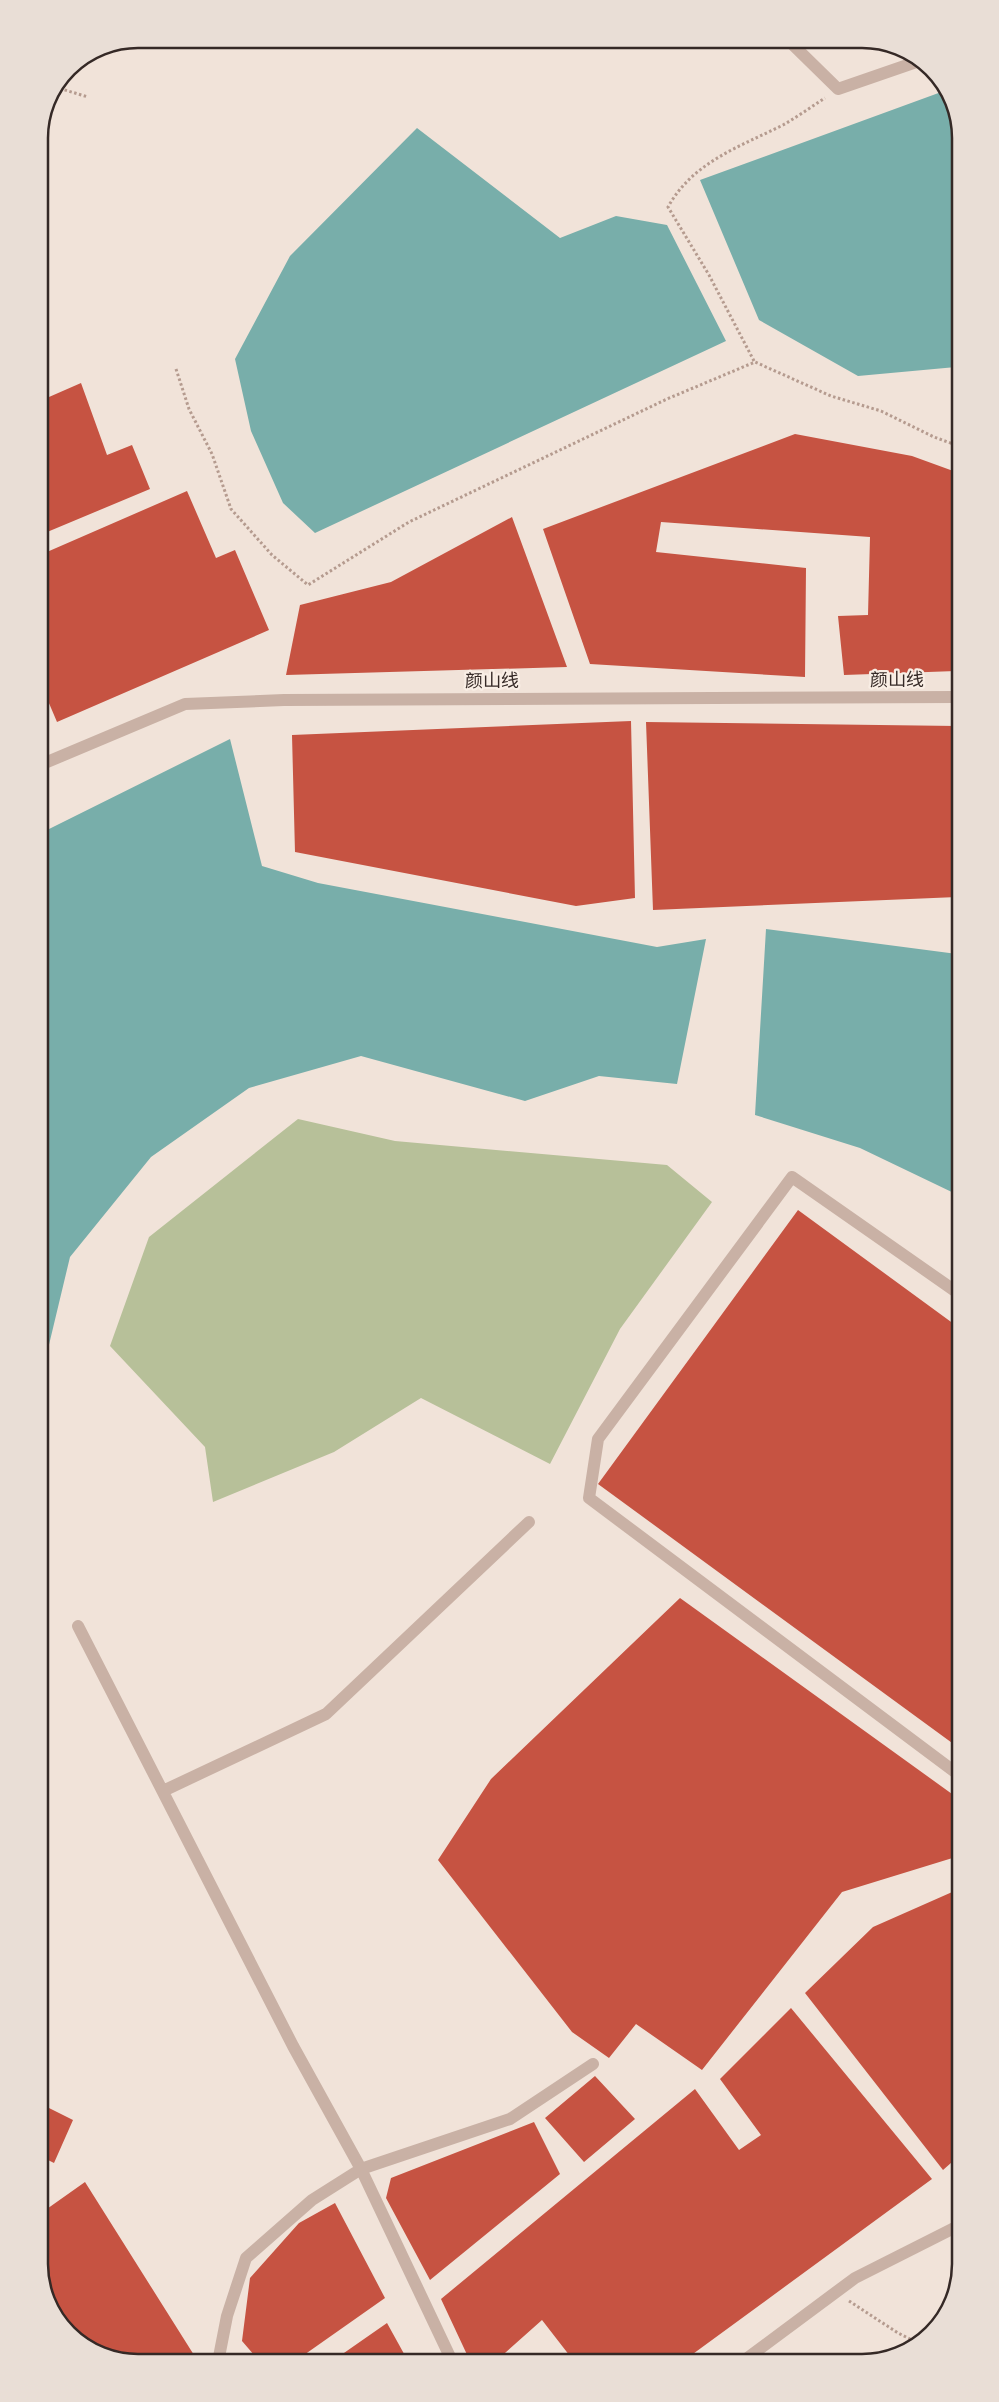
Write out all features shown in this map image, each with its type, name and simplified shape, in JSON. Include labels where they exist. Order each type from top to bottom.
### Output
[{"type":"street","points":[[796,48],[838,89],[912,64]]},
{"type":"street","name":"颜山线","points":[[48,762],[185,704],[284,700],[952,697]]},
{"type":"street","points":[[952,1289],[792,1178],[598,1438],[589,1498],[952,1770]]},
{"type":"street","points":[[163,1791],[326,1714],[529,1522]]},
{"type":"street","points":[[78,1626],[293,2046],[361,2169],[449,2354]]},
{"type":"street","points":[[220,2354],[227,2316],[246,2258],[312,2200],[361,2169],[510,2119],[593,2064]]},
{"type":"street","points":[[753,2354],[855,2278],[952,2229]]},
{"type":"path","points":[[62,89],[88,97]]},
{"type":"path","points":[[838,89],[785,124],[706,164],[678,189],[668,207],[709,275],[755,362],[830,396],[881,411],[934,438],[952,445]]},
{"type":"path","points":[[176,369],[189,408],[212,454],[231,509],[272,555],[308,585],[409,522],[667,398],[755,362]]},
{"type":"path","points":[[836,2292],[911,2339]]},
{"type":"green space","points":[[298,1119],[395,1141],[667,1165],[712,1202],[620,1329],[550,1464],[421,1398],[334,1452],[213,1502],[205,1447],[110,1346],[149,1237]]},
{"type":"water","points":[[939,93],[947,109],[952,138],[952,367],[858,376],[759,320],[700,180]]},
{"type":"water","points":[[417,128],[560,238],[616,216],[667,225],[726,341],[315,533],[283,503],[251,431],[235,359],[290,256]]},
{"type":"water","points":[[230,739],[262,866],[318,883],[657,947],[706,939],[677,1084],[599,1076],[525,1101],[361,1056],[249,1088],[151,1157],[70,1257],[48,1349],[48,830]]},
{"type":"water","points":[[766,929],[952,953],[952,1192],[860,1148],[755,1115]]},
{"type":"building","points":[[81,383],[107,455],[132,445],[150,489],[48,532],[48,395],[49,397]]},
{"type":"building","points":[[795,434],[912,456],[952,471],[952,671],[844,675],[838,616],[868,615],[870,537],[661,522],[656,552],[806,568],[805,677],[590,664],[543,529]]},
{"type":"building","points":[[187,491],[216,558],[235,550],[269,630],[57,722],[48,701],[48,552]]},
{"type":"building","points":[[512,517],[567,667],[286,675],[300,605],[391,582]]},
{"type":"building","points":[[631,721],[635,898],[576,906],[295,852],[292,735]]},
{"type":"building","points":[[646,722],[952,726],[952,897],[653,910]]},
{"type":"building","points":[[798,1210],[952,1323],[952,1743],[598,1484]]},
{"type":"building","points":[[680,1598],[952,1794],[952,1858],[842,1892],[702,2070],[636,2024],[609,2058],[572,2032],[438,1860],[491,1779]]},
{"type":"building","points":[[952,1892],[952,2162],[943,2170],[805,1993],[873,1927]]},
{"type":"building","points":[[791,2008],[932,2179],[693,2354],[568,2354],[542,2320],[504,2354],[467,2354],[441,2299],[695,2089],[739,2150],[761,2135],[720,2079]]},
{"type":"building","points":[[595,2076],[635,2119],[584,2162],[545,2118]]},
{"type":"building","points":[[48,2108],[73,2120],[54,2163],[48,2160]]},
{"type":"building","points":[[534,2122],[560,2174],[430,2280],[386,2198],[391,2178]]},
{"type":"building","points":[[85,2182],[193,2354],[120,2353],[103,2348],[83,2336],[70,2324],[57,2304],[49,2282],[48,2208]]},
{"type":"building","points":[[335,2203],[385,2298],[305,2354],[253,2354],[242,2341],[250,2278],[299,2223]]},
{"type":"building","points":[[387,2323],[404,2354],[342,2354]]}]
